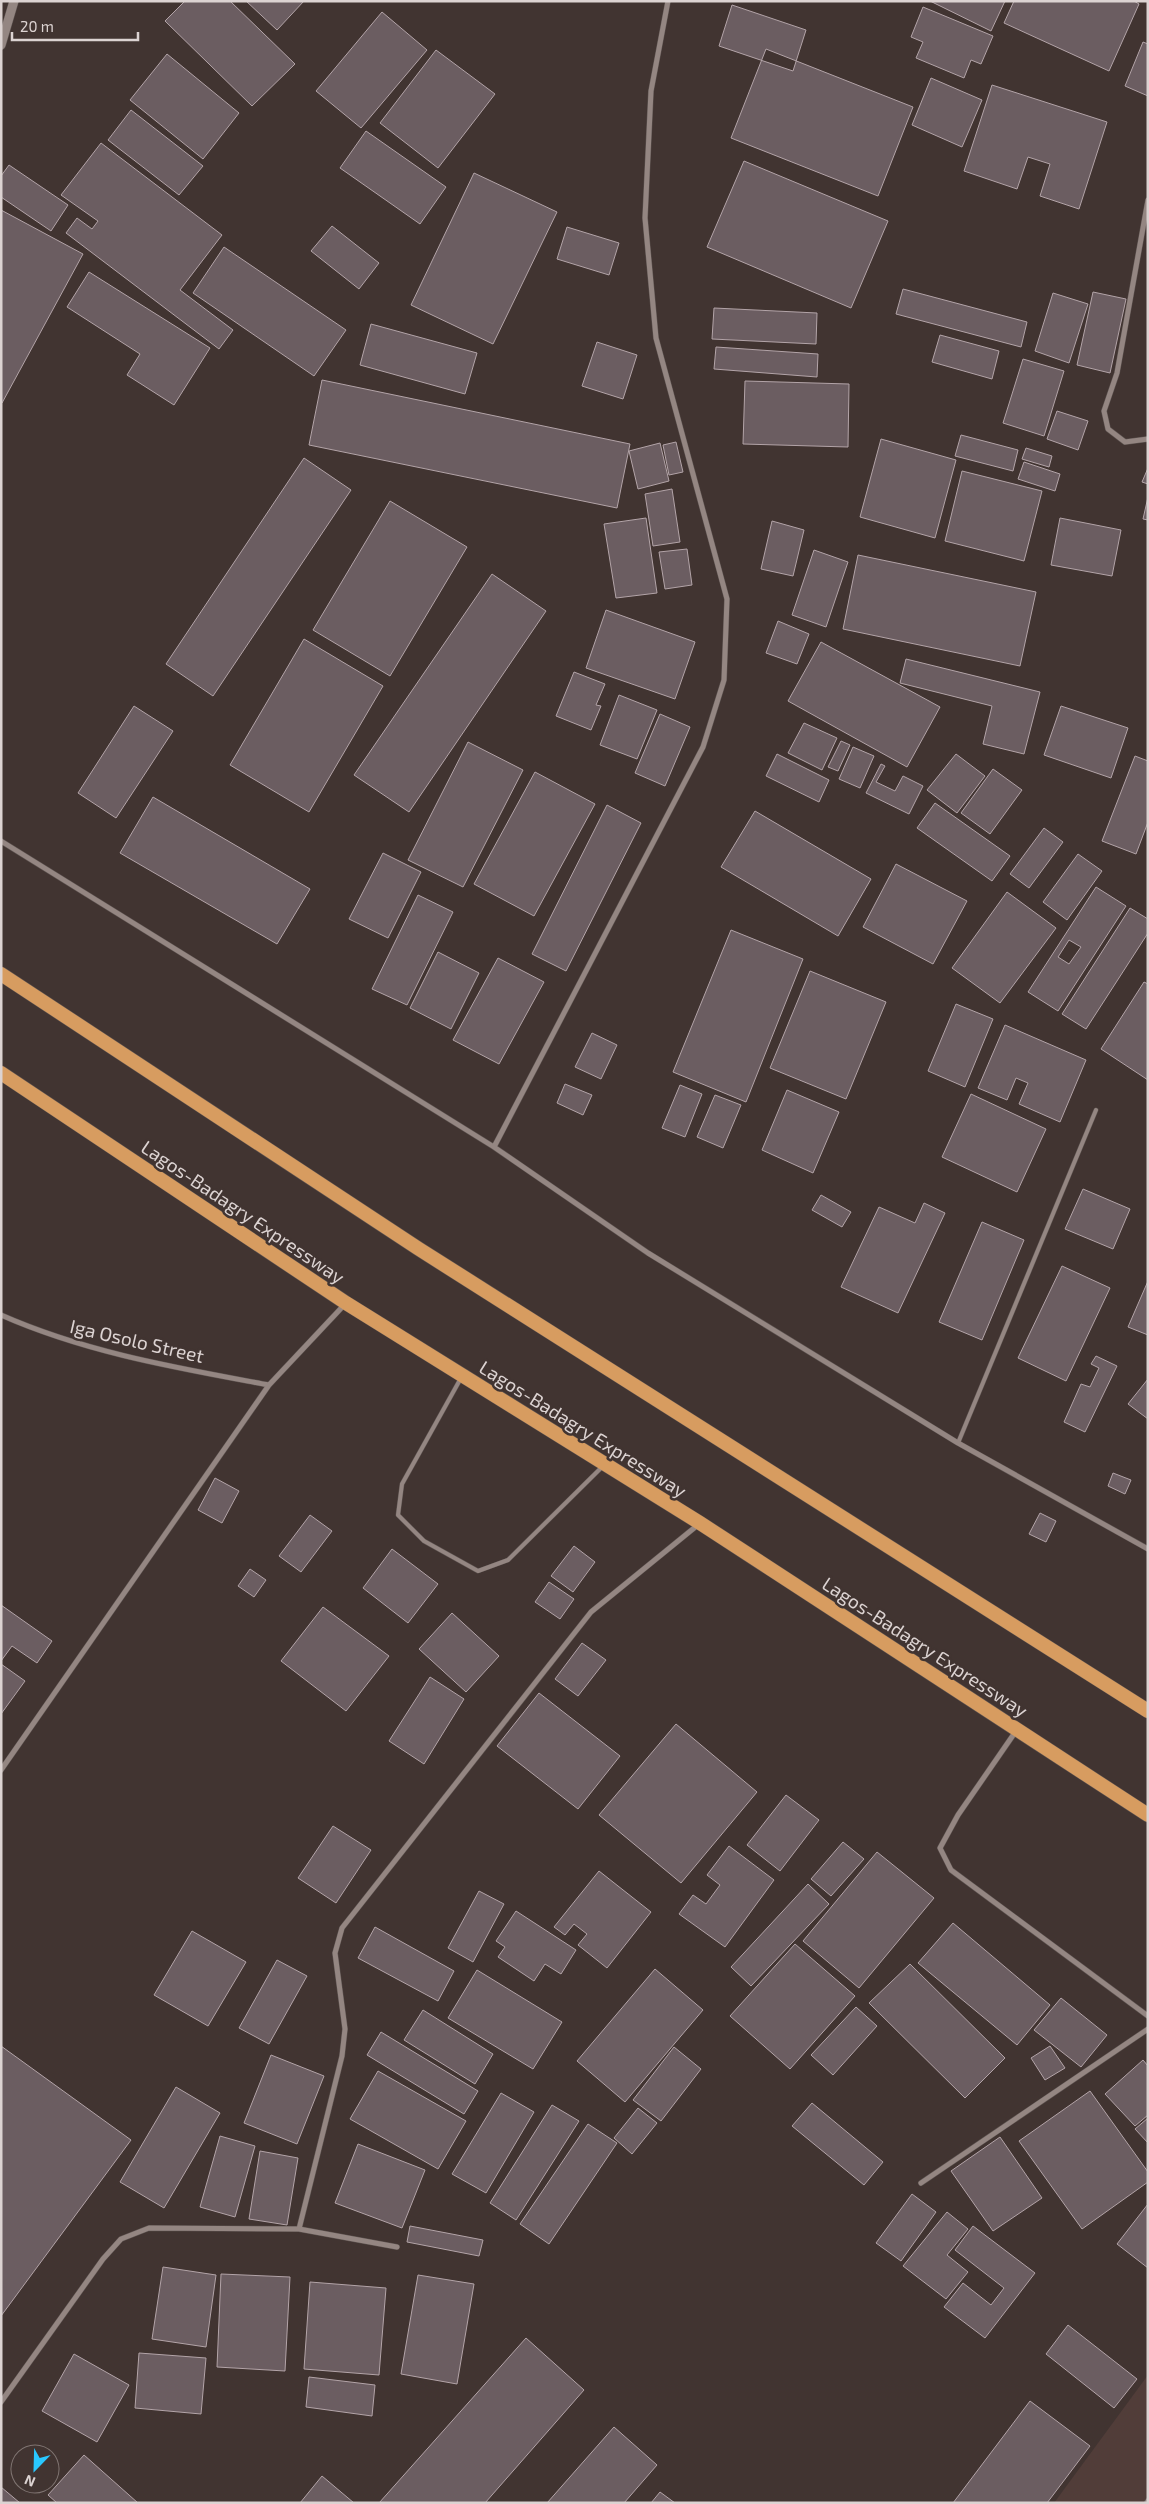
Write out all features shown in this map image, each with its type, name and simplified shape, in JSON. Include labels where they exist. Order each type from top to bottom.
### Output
[{"type":"highway","points":[[1,974],[419,1249],[1148,1711]]},
{"type":"highway","name":"Lagos-Badagry Expressway","points":[[1,1073],[346,1303],[700,1523],[1148,1815]]},
{"type":"street","points":[[1,45],[14,1]]},
{"type":"street","points":[[494,1147],[702,746],[724,680],[727,599],[656,338],[644,218],[651,91],[668,1]]},
{"type":"street","points":[[1148,200],[1117,373],[1104,411],[1108,430],[1125,442],[1148,439]]},
{"type":"street","points":[[1,841],[494,1147],[648,1253],[958,1443],[1148,1549]]},
{"type":"street","points":[[1,1770],[269,1385],[346,1303]]},
{"type":"street","name":"Iga Osolo Street","points":[[1,1314],[42,1333],[133,1359],[269,1385]]},
{"type":"street","points":[[299,2229],[342,2056],[344,2029],[335,1953],[342,1928],[591,1612],[700,1523]]},
{"type":"street","points":[[1018,1729],[958,1815],[940,1848],[951,1870],[1148,2016]]},
{"type":"street","points":[[921,2183],[1148,2029]]},
{"type":"street","points":[[1,2402],[103,2259],[120,2239],[149,2228],[299,2229],[397,2247]]},
{"type":"lane","points":[[958,1443],[1096,1110]]},
{"type":"lane","points":[[462,1376],[402,1484],[398,1515],[424,1541],[478,1571],[508,1560],[604,1465]]},
{"type":"shaded area","points":[[1148,2375],[1148,2503],[1054,2503]]},
{"type":"building","points":[[185,1],[230,1],[295,64],[252,106],[165,21]]},
{"type":"building","points":[[246,1],[304,1],[277,30]]},
{"type":"building","points":[[930,1],[1005,1],[991,31]]},
{"type":"building","points":[[1014,1],[1134,1],[1139,4],[1109,71],[1004,23]]},
{"type":"building","points":[[732,5],[806,30],[793,71],[719,46]]},
{"type":"building","points":[[923,7],[993,36],[981,64],[971,60],[964,78],[916,58],[923,42],[911,37]]},
{"type":"building","points":[[382,12],[427,50],[361,128],[316,91]]},
{"type":"building","points":[[1143,42],[1148,44],[1148,96],[1125,86]]},
{"type":"building","points":[[766,49],[913,107],[878,196],[731,138]]},
{"type":"building","points":[[436,50],[495,94],[438,168],[380,123]]},
{"type":"building","points":[[167,54],[239,113],[203,159],[130,100]]},
{"type":"building","points":[[931,78],[982,100],[962,147],[912,125]]},
{"type":"building","points":[[992,85],[1107,122],[1079,209],[1040,196],[1050,164],[1028,157],[1017,189],[964,171]]},
{"type":"building","points":[[131,110],[203,166],[179,195],[108,140]]},
{"type":"building","points":[[366,131],[446,187],[420,224],[340,168]]},
{"type":"building","points":[[101,143],[222,235],[180,290],[233,330],[219,349],[66,233],[77,218],[92,229],[98,221],[61,195]]},
{"type":"building","points":[[744,161],[888,221],[851,308],[707,247]]},
{"type":"building","points":[[9,165],[68,205],[51,231],[1,197],[1,176]]},
{"type":"building","points":[[474,173],[557,212],[493,344],[411,305]]},
{"type":"building","points":[[1,210],[83,254],[2,403],[1,403]]},
{"type":"building","points":[[332,226],[379,263],[359,289],[311,251]]},
{"type":"building","points":[[567,227],[619,243],[609,275],[557,259]]},
{"type":"building","points":[[224,247],[346,330],[314,376],[193,293]]},
{"type":"building","points":[[89,272],[210,348],[174,405],[127,375],[140,354],[67,307]]},
{"type":"building","points":[[903,289],[1027,322],[1021,347],[896,314]]},
{"type":"building","points":[[1093,292],[1126,299],[1110,373],[1077,365]]},
{"type":"building","points":[[1053,293],[1088,304],[1069,363],[1035,351]]},
{"type":"building","points":[[714,308],[817,313],[816,344],[712,339]]},
{"type":"building","points":[[371,324],[477,353],[465,394],[360,365]]},
{"type":"building","points":[[940,335],[999,351],[992,379],[932,362]]},
{"type":"building","points":[[597,342],[637,355],[623,399],[582,386]]},
{"type":"building","points":[[716,347],[818,354],[817,377],[714,369]]},
{"type":"building","points":[[1023,359],[1064,371],[1044,436],[1003,423]]},
{"type":"building","points":[[322,380],[630,444],[617,508],[309,445]]},
{"type":"building","points":[[745,381],[849,384],[848,447],[743,444]]},
{"type":"building","points":[[1057,411],[1088,421],[1078,450],[1047,439]]},
{"type":"building","points":[[961,435],[1018,450],[1013,471],[955,456]]},
{"type":"building","points":[[881,439],[956,460],[935,538],[860,517]]},
{"type":"building","points":[[676,442],[683,472],[669,475],[663,445]]},
{"type":"building","points":[[660,443],[669,481],[638,489],[629,451]]},
{"type":"building","points":[[1026,448],[1052,456],[1049,467],[1022,459]]},
{"type":"building","points":[[304,458],[351,490],[213,696],[166,664]]},
{"type":"building","points":[[1024,462],[1060,474],[1055,491],[1018,479]]},
{"type":"building","points":[[1148,468],[1148,484],[1142,482]]},
{"type":"building","points":[[962,471],[1042,491],[1024,561],[945,541]]},
{"type":"building","points":[[672,489],[680,542],[653,546],[645,494]]},
{"type":"building","points":[[1148,497],[1148,520],[1143,519]]},
{"type":"building","points":[[390,501],[467,547],[390,676],[313,630]]},
{"type":"building","points":[[646,518],[657,593],[616,598],[604,524]]},
{"type":"building","points":[[1060,518],[1121,530],[1112,576],[1051,565]]},
{"type":"building","points":[[772,521],[804,530],[793,576],[761,569]]},
{"type":"building","points":[[687,549],[692,585],[665,589],[659,552]]},
{"type":"building","points":[[814,550],[848,562],[826,627],[792,615]]},
{"type":"building","points":[[858,555],[1036,592],[1020,666],[843,629]]},
{"type":"building","points":[[492,574],[546,611],[409,812],[354,775]]},
{"type":"building","points":[[606,610],[695,642],[675,699],[586,668]]},
{"type":"building","points":[[778,621],[809,634],[797,664],[766,653]]},
{"type":"building","points":[[304,639],[383,686],[309,812],[230,765]]},
{"type":"building","points":[[821,642],[940,707],[907,767],[788,701]]},
{"type":"building","points":[[906,659],[1040,692],[1024,754],[983,744],[992,706],[900,683]]},
{"type":"building","points":[[574,672],[605,684],[596,705],[601,706],[591,730],[556,716]]},
{"type":"building","points":[[619,695],[657,710],[637,759],[600,745]]},
{"type":"building","points":[[134,706],[173,731],[116,818],[78,793]]},
{"type":"building","points":[[1061,706],[1128,728],[1111,778],[1044,755]]},
{"type":"building","points":[[660,714],[690,727],[665,786],[635,773]]},
{"type":"building","points":[[804,723],[837,738],[822,770],[788,753]]},
{"type":"building","points":[[841,741],[850,745],[838,771],[828,767]]},
{"type":"building","points":[[468,742],[523,770],[463,887],[408,860]]},
{"type":"building","points":[[853,747],[874,756],[860,788],[839,779]]},
{"type":"building","points":[[777,754],[829,780],[819,802],[766,776]]},
{"type":"building","points":[[956,754],[985,776],[957,813],[927,790]]},
{"type":"building","points":[[1135,756],[1148,761],[1148,822],[1136,854],[1102,841]]},
{"type":"building","points":[[881,764],[885,766],[876,782],[895,791],[903,776],[923,786],[909,814],[866,793]]},
{"type":"building","points":[[993,769],[1022,790],[990,834],[961,813]]},
{"type":"building","points":[[535,772],[595,804],[534,916],[474,884]]},
{"type":"building","points":[[153,797],[310,889],[277,944],[120,853]]},
{"type":"building","points":[[935,803],[1010,856],[992,881],[917,828]]},
{"type":"building","points":[[607,805],[641,823],[566,971],[532,954]]},
{"type":"building","points":[[755,811],[871,879],[838,936],[721,867]]},
{"type":"building","points":[[1044,828],[1063,842],[1029,888],[1010,874]]},
{"type":"building","points":[[383,853],[421,872],[388,938],[349,919]]},
{"type":"building","points":[[1078,854],[1102,871],[1067,920],[1043,902]]},
{"type":"building","points":[[896,864],[967,901],[933,964],[863,927]]},
{"type":"building","points":[[1096,887],[1126,906],[1058,1011],[1028,992]],"holes":[[[1069,940],[1081,947],[1069,964],[1058,957]]]},
{"type":"building","points":[[1007,892],[1056,928],[1000,1003],[952,968]]},
{"type":"building","points":[[418,895],[453,912],[407,1005],[372,989]]},
{"type":"building","points":[[1130,908],[1148,919],[1148,933],[1086,1029],[1062,1014]]},
{"type":"building","points":[[731,930],[803,959],[746,1102],[673,1072]]},
{"type":"building","points":[[438,952],[479,973],[451,1029],[410,1008]]},
{"type":"building","points":[[498,958],[544,982],[499,1064],[453,1040]]},
{"type":"building","points":[[810,971],[886,1002],[846,1099],[770,1068]]},
{"type":"building","points":[[1144,982],[1148,984],[1148,1080],[1101,1049]]},
{"type":"building","points":[[956,1004],[993,1019],[965,1087],[928,1071]]},
{"type":"building","points":[[1005,1025],[1086,1060],[1060,1122],[1019,1104],[1028,1083],[1016,1078],[1007,1100],[978,1088]]},
{"type":"building","points":[[592,1033],[617,1045],[601,1079],[575,1067]]},
{"type":"building","points":[[565,1084],[592,1095],[583,1115],[557,1103]]},
{"type":"building","points":[[680,1085],[702,1094],[685,1137],[662,1128]]},
{"type":"building","points":[[787,1090],[839,1112],[813,1173],[762,1150]]},
{"type":"building","points":[[971,1094],[1046,1129],[1017,1192],[942,1157]]},
{"type":"building","points":[[715,1095],[741,1105],[723,1148],[697,1137]]},
{"type":"building","points":[[1083,1189],[1130,1209],[1113,1249],[1065,1229]]},
{"type":"building","points":[[821,1195],[851,1212],[842,1227],[812,1210]]},
{"type":"building","points":[[924,1203],[945,1213],[898,1313],[841,1287],[879,1207],[915,1223]]},
{"type":"building","points":[[982,1222],[1024,1240],[982,1340],[939,1322]]},
{"type":"building","points":[[1062,1266],[1110,1288],[1066,1381],[1018,1358]]},
{"type":"building","points":[[1148,1281],[1148,1335],[1128,1327]]},
{"type":"building","points":[[1096,1356],[1117,1366],[1085,1432],[1064,1422],[1081,1384],[1090,1387],[1099,1368],[1091,1364]]},
{"type":"building","points":[[1148,1379],[1148,1419],[1128,1404]]},
{"type":"building","points":[[1113,1473],[1131,1480],[1125,1494],[1108,1486]]},
{"type":"building","points":[[215,1478],[239,1491],[222,1523],[198,1510]]},
{"type":"building","points":[[1040,1513],[1056,1521],[1046,1542],[1029,1534]]},
{"type":"building","points":[[310,1515],[332,1531],[301,1572],[279,1556]]},
{"type":"building","points":[[574,1546],[595,1562],[573,1592],[551,1576]]},
{"type":"building","points":[[392,1549],[438,1584],[408,1623],[363,1588]]},
{"type":"building","points":[[250,1569],[266,1580],[254,1597],[238,1586]]},
{"type":"building","points":[[549,1582],[574,1599],[560,1619],[535,1602]]},
{"type":"building","points":[[1,1605],[52,1641],[37,1663],[12,1646],[1,1661]]},
{"type":"building","points":[[323,1607],[389,1656],[346,1711],[281,1661]]},
{"type":"building","points":[[452,1613],[499,1656],[466,1692],[419,1649]]},
{"type":"building","points":[[582,1643],[606,1660],[578,1696],[555,1679]]},
{"type":"building","points":[[1,1664],[25,1681],[1,1714]]},
{"type":"building","points":[[430,1677],[464,1699],[424,1764],[389,1741]]},
{"type":"building","points":[[539,1693],[620,1756],[578,1809],[497,1746]]},
{"type":"building","points":[[676,1724],[757,1792],[681,1883],[599,1815]]},
{"type":"building","points":[[786,1795],[819,1820],[780,1871],[747,1845]]},
{"type":"building","points":[[333,1826],[371,1850],[336,1903],[298,1878]]},
{"type":"building","points":[[843,1842],[864,1859],[831,1896],[811,1879]]},
{"type":"building","points":[[729,1846],[774,1880],[725,1947],[679,1914],[693,1895],[706,1904],[720,1885],[707,1875]]},
{"type":"building","points":[[877,1852],[934,1898],[859,1988],[803,1941]]},
{"type":"building","points":[[599,1871],[651,1912],[607,1968],[578,1945],[587,1934],[574,1924],[565,1935],[554,1927]]},
{"type":"building","points":[[808,1884],[829,1904],[751,1986],[731,1967]]},
{"type":"building","points":[[479,1891],[504,1904],[473,1962],[448,1948]]},
{"type":"building","points":[[516,1911],[576,1950],[561,1974],[545,1964],[534,1981],[498,1957],[505,1947],[496,1941]]},
{"type":"building","points":[[953,1923],[1050,2005],[1017,2045],[918,1963]]},
{"type":"building","points":[[375,1927],[454,1971],[438,2001],[358,1958]]},
{"type":"building","points":[[192,1931],[246,1962],[208,2026],[154,1995]]},
{"type":"building","points":[[795,1944],[855,1996],[790,2069],[730,2016]]},
{"type":"building","points":[[277,1960],[307,1976],[269,2044],[239,2028]]},
{"type":"building","points":[[910,1964],[1005,2058],[965,2098],[869,2003]]},
{"type":"building","points":[[655,1969],[703,2010],[625,2102],[577,2061]]},
{"type":"building","points":[[477,1970],[562,2022],[533,2069],[448,2018]]},
{"type":"building","points":[[1061,1998],[1107,2035],[1081,2067],[1034,2030]]},
{"type":"building","points":[[856,2007],[877,2026],[833,2075],[811,2055]]},
{"type":"building","points":[[423,2010],[493,2054],[475,2084],[404,2040]]},
{"type":"building","points":[[381,2032],[478,2091],[464,2114],[367,2055]]},
{"type":"building","points":[[1,2046],[131,2140],[1,2316]]},
{"type":"building","points":[[1050,2046],[1065,2068],[1045,2080],[1031,2058]]},
{"type":"building","points":[[674,2047],[701,2069],[661,2121],[633,2100]]},
{"type":"building","points":[[271,2055],[324,2076],[297,2144],[244,2123]]},
{"type":"building","points":[[1143,2060],[1148,2066],[1148,2115],[1135,2126],[1105,2094]]},
{"type":"building","points":[[378,2071],[466,2121],[438,2169],[350,2119]]},
{"type":"building","points":[[176,2087],[220,2113],[164,2208],[120,2182]]},
{"type":"building","points":[[1090,2091],[1148,2172],[1148,2182],[1082,2229],[1019,2141]]},
{"type":"building","points":[[501,2093],[534,2112],[486,2193],[452,2174]]},
{"type":"building","points":[[812,2103],[883,2162],[864,2185],[792,2126]]},
{"type":"building","points":[[552,2105],[579,2121],[516,2220],[490,2203]]},
{"type":"building","points":[[638,2108],[657,2123],[632,2154],[614,2138]]},
{"type":"building","points":[[1148,2118],[1148,2143],[1135,2129]]},
{"type":"building","points":[[588,2124],[617,2143],[549,2244],[520,2224]]},
{"type":"building","points":[[220,2136],[255,2146],[235,2217],[200,2207]]},
{"type":"building","points":[[1000,2137],[1042,2198],[993,2231],[951,2171]]},
{"type":"building","points":[[358,2144],[425,2170],[402,2228],[335,2203]]},
{"type":"building","points":[[260,2151],[298,2158],[287,2225],[249,2219]]},
{"type":"building","points":[[912,2194],[936,2212],[901,2261],[876,2243]]},
{"type":"building","points":[[1148,2204],[1148,2268],[1117,2244]]},
{"type":"building","points":[[947,2212],[968,2229],[947,2255],[968,2272],[946,2299],[903,2266]]},
{"type":"building","points":[[410,2226],[483,2240],[479,2256],[407,2242]]},
{"type":"building","points":[[973,2226],[1035,2273],[985,2338],[944,2307],[963,2283],[991,2305],[1004,2288],[955,2250]]},
{"type":"building","points":[[163,2267],[216,2275],[206,2347],[152,2339]]},
{"type":"building","points":[[221,2274],[290,2277],[285,2371],[217,2367]]},
{"type":"building","points":[[418,2275],[474,2284],[457,2384],[401,2374]]},
{"type":"building","points":[[310,2282],[386,2288],[379,2375],[304,2369]]},
{"type":"building","points":[[1068,2325],[1137,2379],[1114,2408],[1046,2354]]},
{"type":"building","points":[[526,2338],[584,2390],[485,2503],[379,2503]]},
{"type":"building","points":[[139,2353],[206,2358],[201,2414],[135,2408]]},
{"type":"building","points":[[74,2354],[129,2385],[97,2442],[42,2411]]},
{"type":"building","points":[[309,2377],[375,2385],[372,2416],[306,2407]]},
{"type":"building","points":[[1030,2401],[1090,2446],[1047,2503],[953,2503]]},
{"type":"building","points":[[614,2427],[657,2465],[624,2503],[547,2503]]},
{"type":"building","points":[[84,2455],[138,2503],[57,2503],[48,2495],[60,2494],[60,2482]]},
{"type":"building","points":[[322,2476],[354,2503],[300,2503]]},
{"type":"building","points":[[1,2487],[20,2503],[1,2503]]},
{"type":"building","points":[[660,2492],[675,2503],[651,2503]]}]
